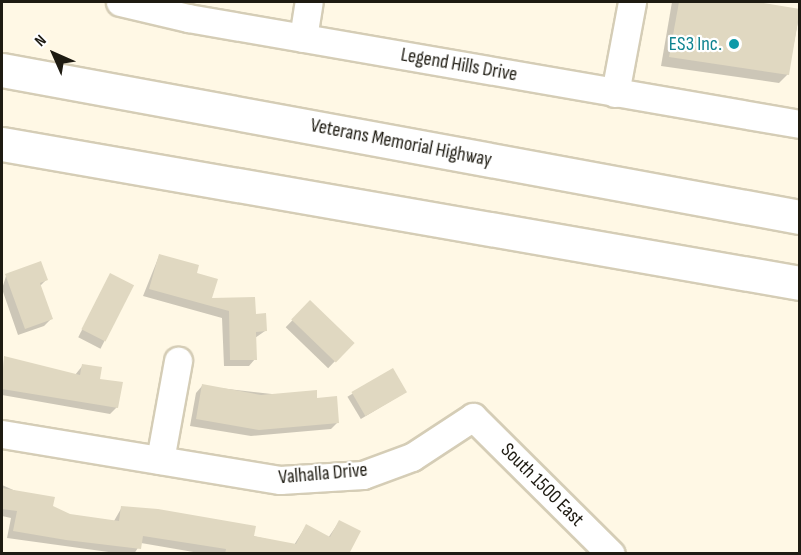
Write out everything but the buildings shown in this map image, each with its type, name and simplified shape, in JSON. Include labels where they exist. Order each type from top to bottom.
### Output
[{"type":"highway","name":"Veterans Memorial Highway","points":[[2,70],[800,217]]},
{"type":"highway","points":[[2,144],[800,283]]},
{"type":"highway","points":[[750,208],[800,202]]},
{"type":"street","name":"Legend Hills Drive","points":[[120,2],[190,10],[303,38],[800,124]]},
{"type":"street","points":[[303,38],[309,2]]},
{"type":"street","points":[[615,93],[632,2]]},
{"type":"street","points":[[160,460],[178,361]]},
{"type":"street","name":"Valhalla Drive","points":[[2,434],[280,480],[363,475],[412,457],[473,417]]},
{"type":"street","name":"South 1500 East","points":[[473,417],[610,554]]},
{"type":"place","name":"ES3 Inc.","points":[[734,44]]}]
